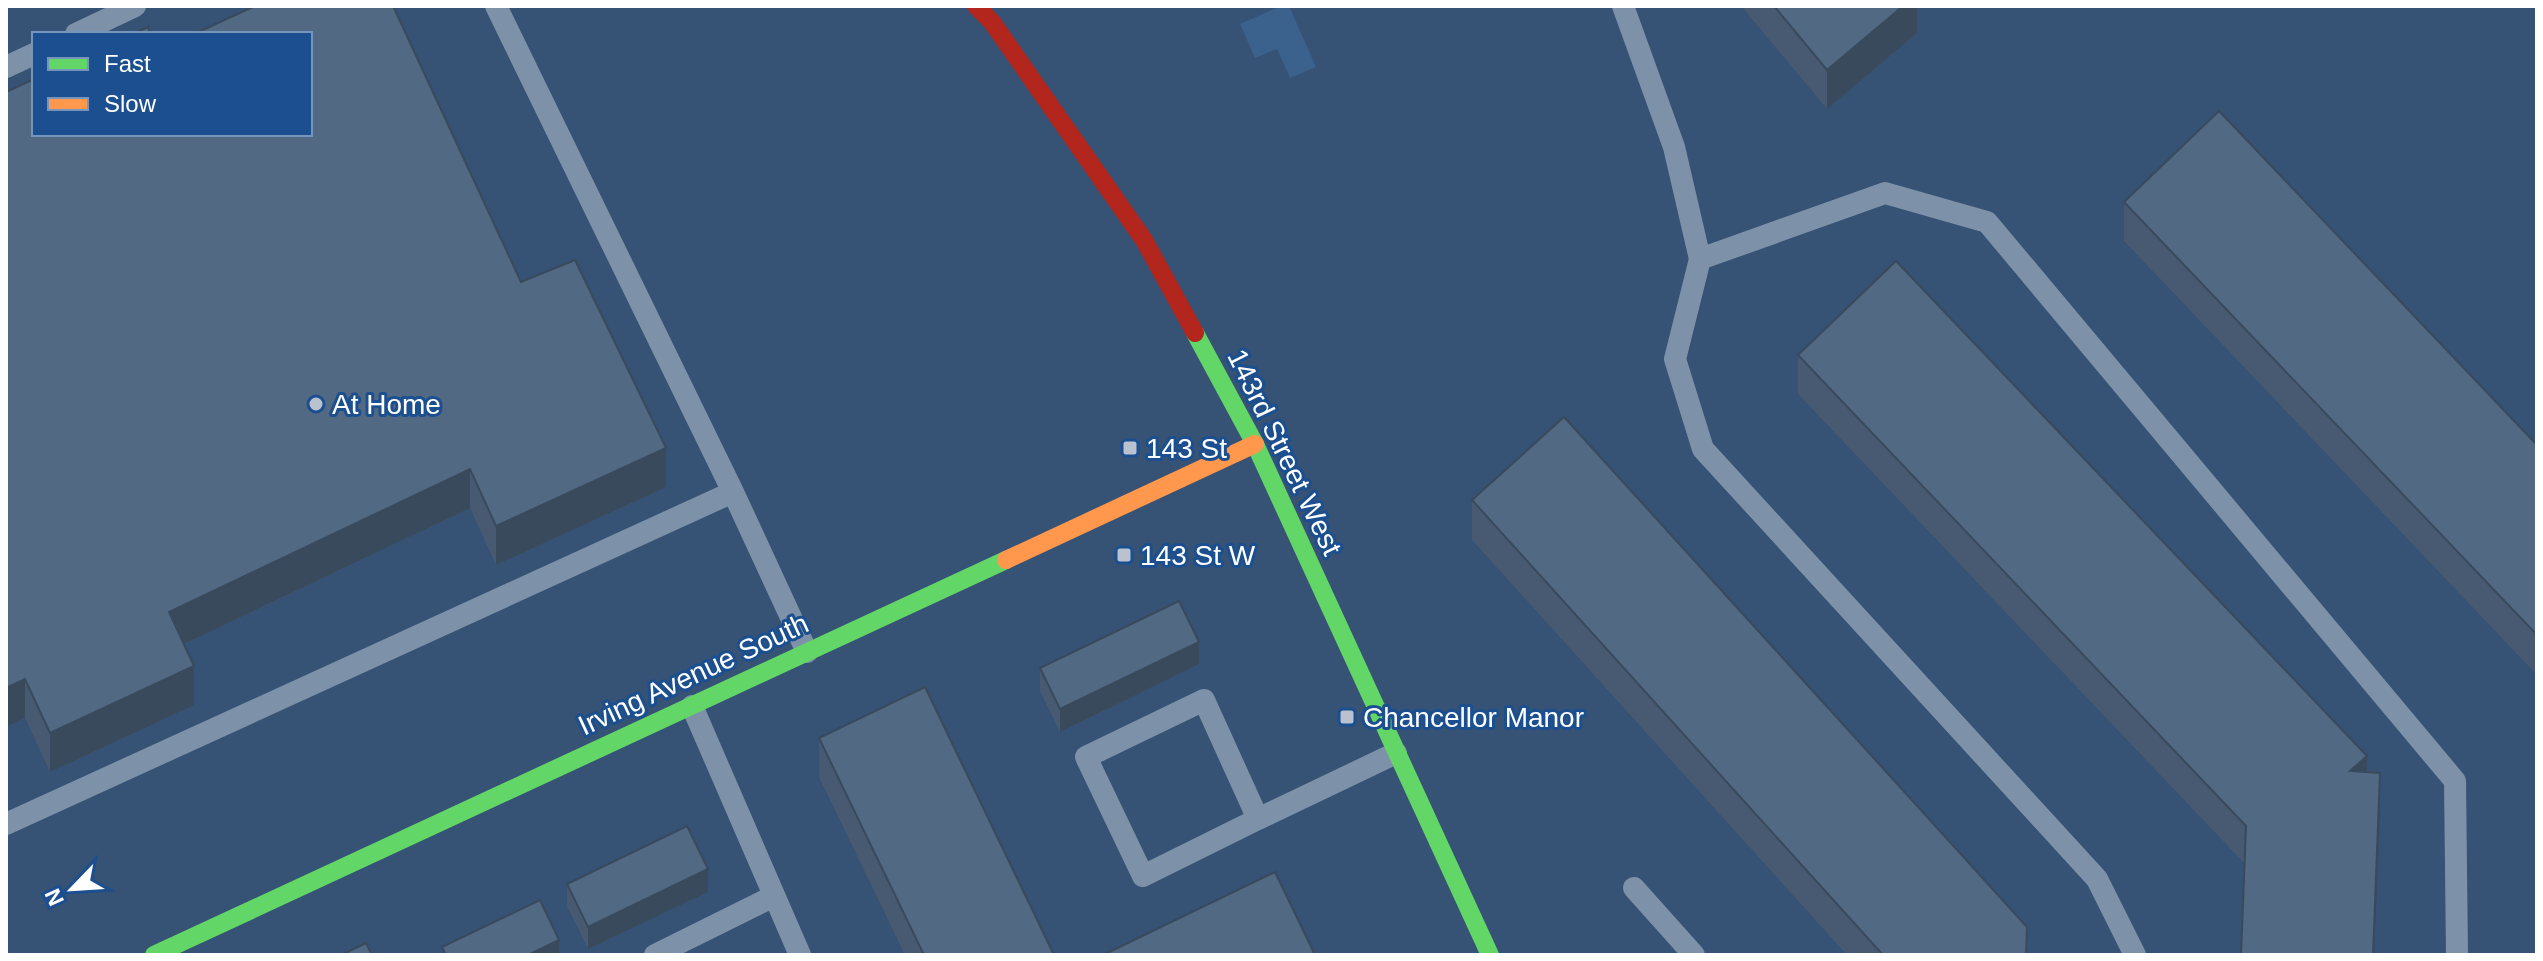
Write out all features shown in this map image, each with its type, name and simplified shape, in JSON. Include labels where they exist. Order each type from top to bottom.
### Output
[{"type":"street","name":"143rd Street West","points":[[976,6],[992,22],[1144,240],[1255,444],[1490,955]]},
{"type":"street","name":"Irving Avenue South","points":[[154,955],[1255,444]]},
{"type":"lane","points":[[80,32],[135,6]]},
{"type":"lane","points":[[496,6],[733,492],[807,652]]},
{"type":"lane","points":[[1623,6],[1674,147],[1700,259],[1675,359],[1703,449],[2097,879],[2135,955]]},
{"type":"lane","points":[[6,67],[32,55]]},
{"type":"lane","points":[[1700,259],[1885,193],[1987,222],[2455,781],[2457,955]]},
{"type":"lane","points":[[6,824],[733,492]]},
{"type":"lane","points":[[1258,819],[1204,700],[1086,757],[1143,876],[1396,753]]},
{"type":"lane","points":[[692,706],[800,955]]},
{"type":"lane","points":[[1634,888],[1694,955]]},
{"type":"lane","points":[[655,955],[774,896]]},
{"type":"water","points":[[1281,6],[1289,6],[1316,67],[1290,78],[1277,49],[1255,58],[1240,24]]},
{"type":"building","name":"At Home","points":[[255,6],[393,6],[521,282],[575,260],[666,448],[496,526],[470,469],[169,612],[194,666],[50,733],[25,679],[6,688],[6,92],[32,80],[32,136],[312,136],[312,32],[198,32]]},
{"type":"building","points":[[1774,6],[1903,6],[1827,70]]},
{"type":"building","points":[[2219,111],[2537,445],[2537,635],[2124,202]]},
{"type":"building","points":[[1896,261],[2367,756],[2350,771],[2380,773],[2373,955],[2241,955],[2246,826],[1798,355]]},
{"type":"building","points":[[1564,417],[2027,927],[2026,955],[1883,955],[1472,500]]},
{"type":"building","points":[[1179,601],[1199,642],[1060,709],[1040,668]]},
{"type":"building","points":[[925,687],[1054,955],[924,955],[819,738]]},
{"type":"building","points":[[687,826],[708,869],[588,927],[567,884]]},
{"type":"building","points":[[1275,872],[1315,955],[1103,955]]},
{"type":"building","points":[[540,900],[559,940],[528,955],[446,955],[442,947]]},
{"type":"building","points":[[366,943],[372,955],[341,955]]},
{"type":"traffic: fast","points":[[1195,333],[1255,444],[1490,955]]},
{"type":"traffic: fast","points":[[154,955],[1006,560]]},
{"type":"traffic: slow","points":[[1006,560],[1255,444]]},
{"type":"traffic: jam","points":[[976,6],[992,22],[1144,240],[1195,333]]},
{"type":"place","name":"At Home","points":[[316,404]]},
{"type":"place","name":"143 St","points":[[1130,448]]},
{"type":"place","name":"143 St W","points":[[1124,555]]},
{"type":"place","name":"Chancellor Manor","points":[[1347,717]]}]
